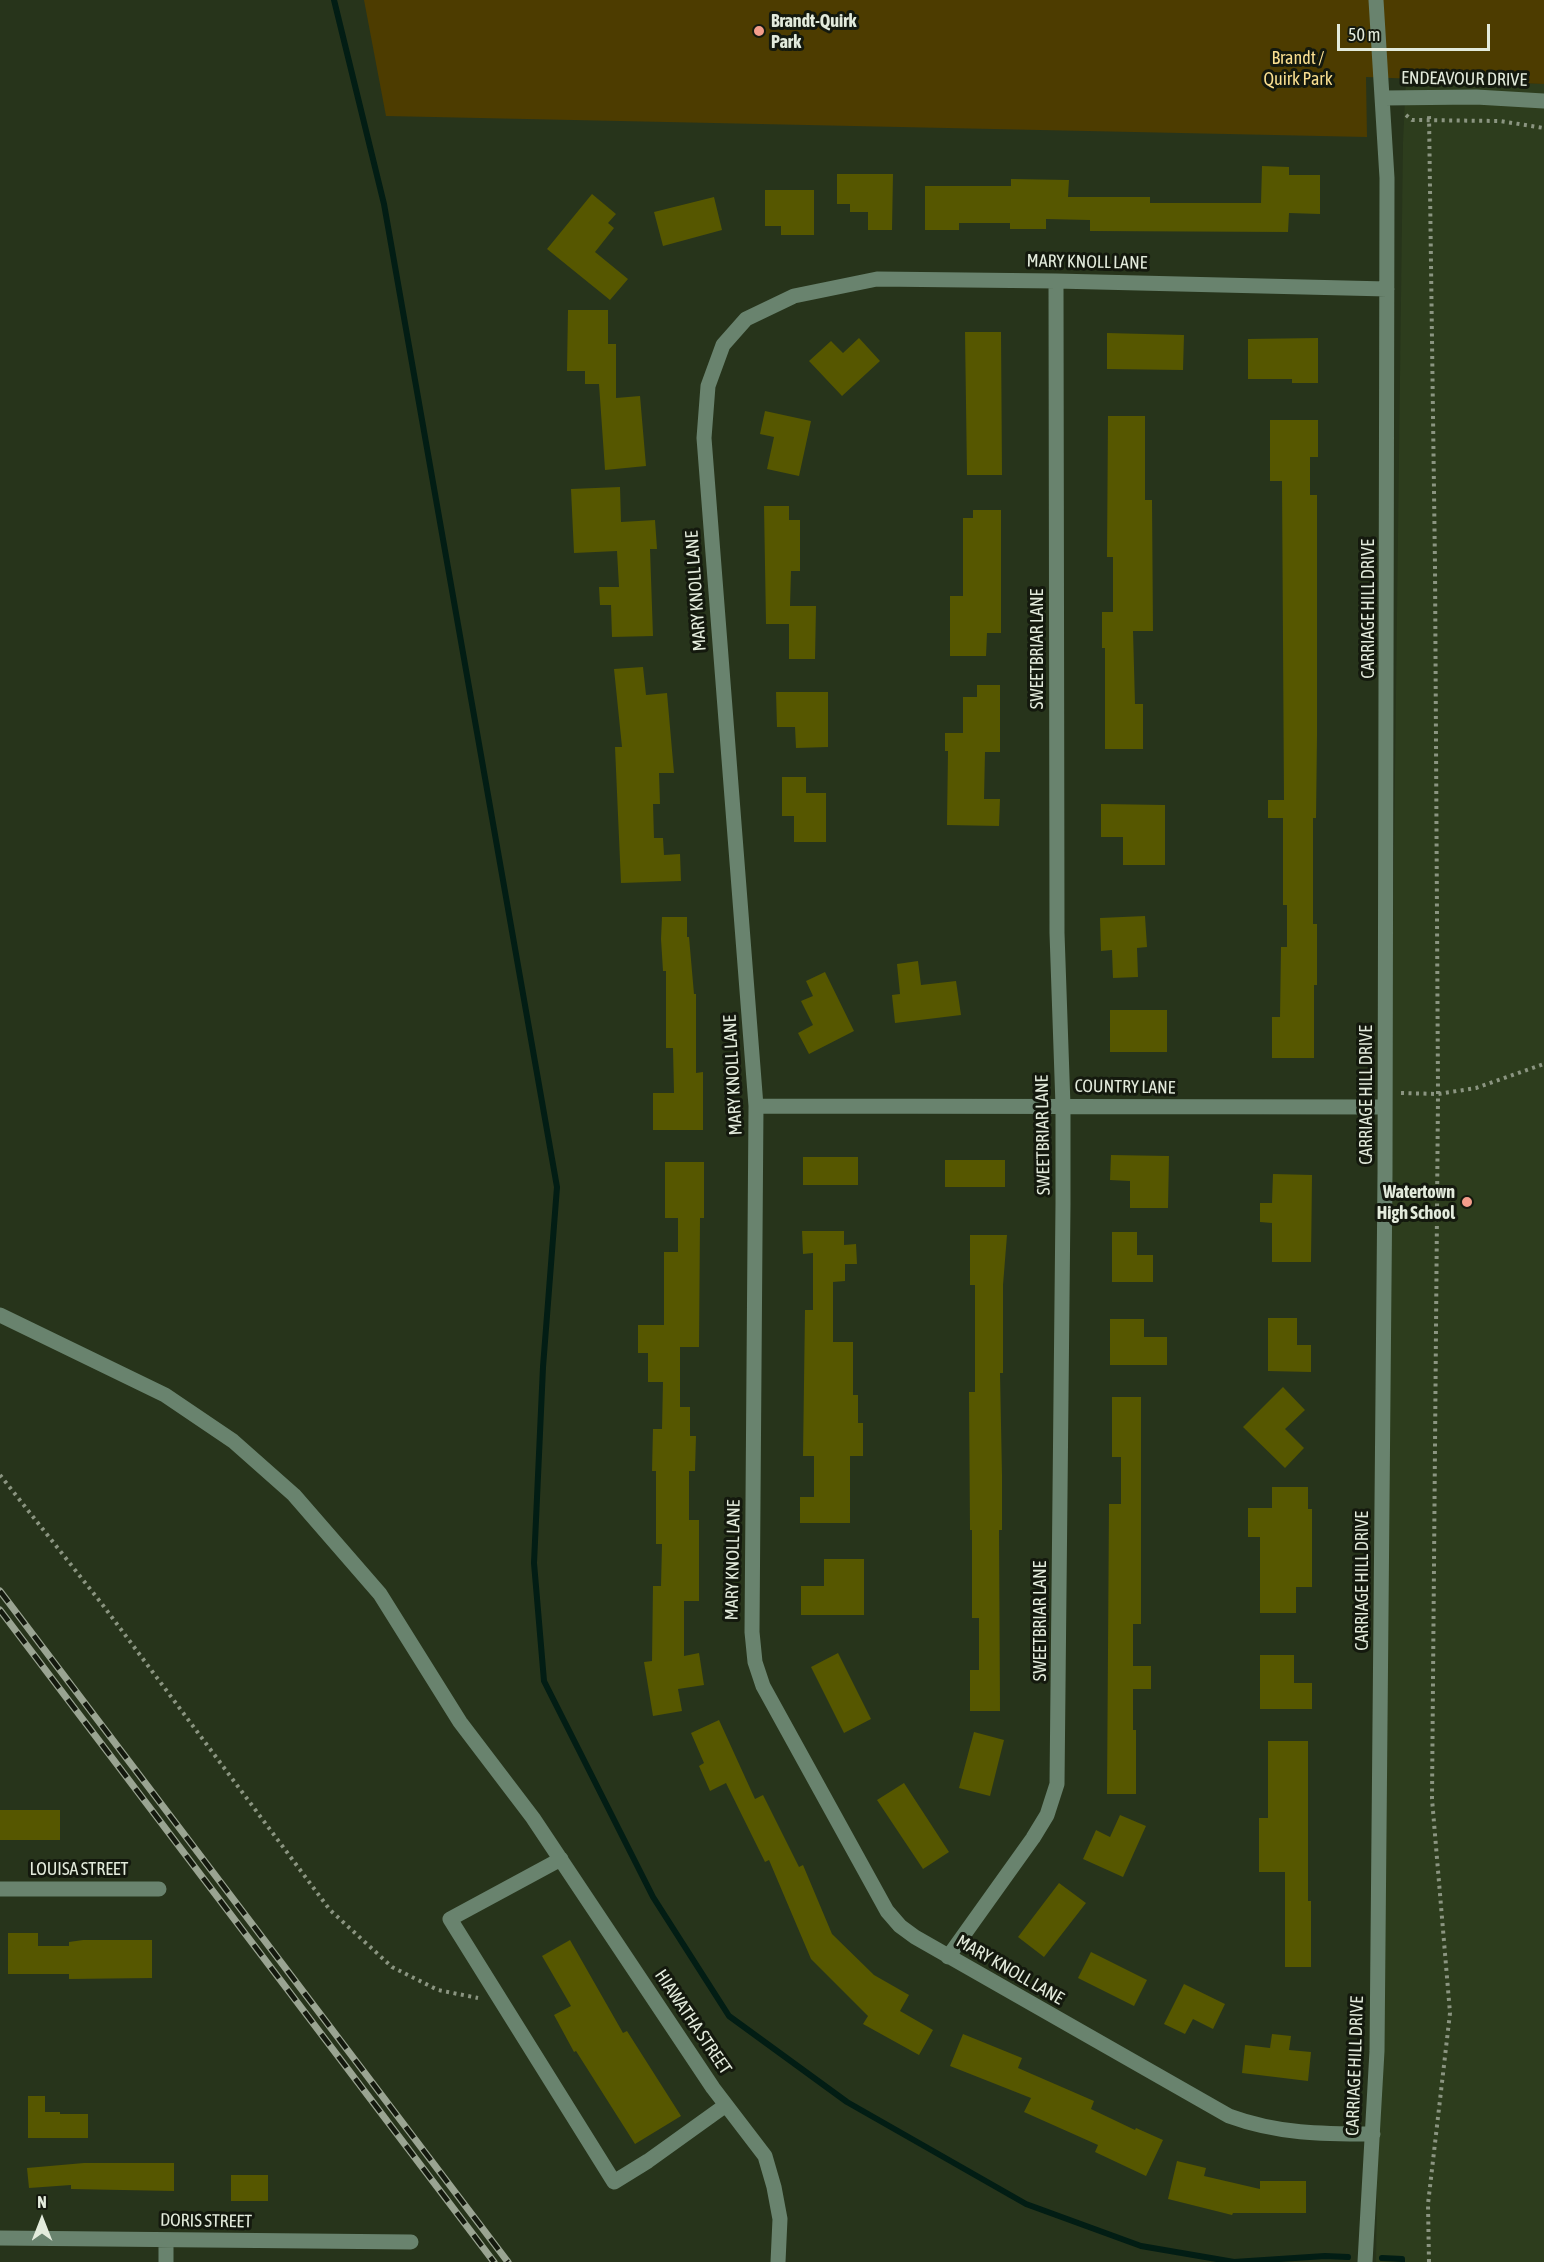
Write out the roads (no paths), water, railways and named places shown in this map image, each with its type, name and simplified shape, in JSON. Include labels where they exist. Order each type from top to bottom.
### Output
[{"type":"street","name":"CARRIAGE HILL DRIVE","points":[[1365,2262],[1377,2051],[1385,1100],[1387,178],[1384,98],[1376,0]]},
{"type":"street","name":"ENDEAVOUR DRIVE","points":[[1384,98],[1476,97],[1544,101]]},
{"type":"street","name":"MARY KNOLL LANE","points":[[1373,2134],[1281,2131],[1254,2126],[1229,2116],[948,1957],[900,1926],[887,1911],[763,1686],[754,1662],[752,1632],[756,1106],[705,438],[708,386],[723,345],[746,319],[794,296],[877,279],[1387,289]]},
{"type":"street","name":"SWEETBRIAR LANE","points":[[948,1957],[1033,1838],[1047,1815],[1057,1784],[1062,1106],[1057,933],[1056,281]]},
{"type":"street","name":"COUNTRY LANE","points":[[756,1106],[1062,1106],[1385,1100]]},
{"type":"street","name":"HIAWATHA STREET","points":[[0,1315],[165,1395],[233,1441],[294,1495],[380,1594],[460,1722],[533,1818],[726,2105],[765,2156],[780,2219],[778,2262]]},
{"type":"street","points":[[561,1859],[450,1918],[614,2182],[648,2161],[726,2105]]},
{"type":"street","name":"LOUISA STREET","points":[[0,1889],[159,1889]]},
{"type":"street","name":"DORIS STREET","points":[[0,2238],[411,2242]]},
{"type":"street","points":[[166,2240],[166,2262]]},
{"type":"waterway","points":[[334,0],[384,204],[557,1187],[543,1367],[534,1563],[544,1681],[653,1897],[729,2016],[847,2102],[1026,2204],[1141,2246],[1234,2262],[1325,2256],[1348,2257]]},
{"type":"waterway","points":[[1382,2258],[1402,2259],[1402,2262]]},
{"type":"railway","points":[[0,1591],[508,2262]]},
{"type":"railway","points":[[0,1610],[494,2262]]},
{"type":"place","name":"Brandt-Quirk Park","points":[[759,31]]},
{"type":"place","name":"Watertown High School","points":[[1467,1202]]},
{"type":"park label","name":"Brandt / Quirk Park","points":[[1298,68]]}]
